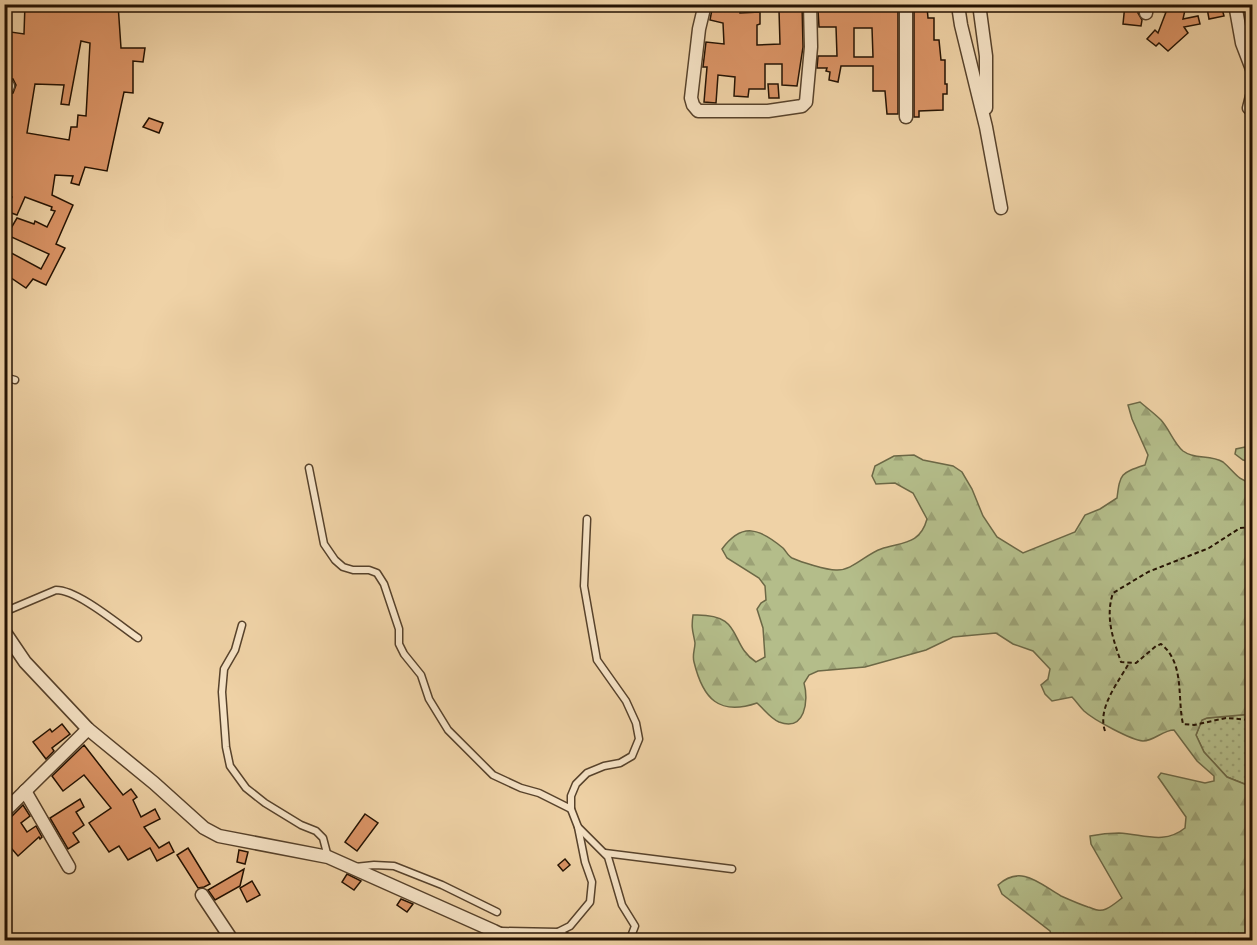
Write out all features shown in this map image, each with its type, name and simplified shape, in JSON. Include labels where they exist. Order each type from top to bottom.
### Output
[{"type":"street","points":[[705,4],[691,98],[698,111],[768,111],[802,106],[806,102],[811,47],[810,4]]},
{"type":"street","points":[[906,4],[906,117]]},
{"type":"street","points":[[961,4],[959,12],[962,33],[967,45],[986,127],[1001,208]]},
{"type":"street","points":[[979,4],[986,56],[986,127]]},
{"type":"street","points":[[1236,4],[1242,43],[1252,69]]},
{"type":"street","points":[[4,631],[25,662],[88,729],[204,828],[219,836],[328,857],[512,940]]},
{"type":"street","points":[[4,812],[88,729]]},
{"type":"street","points":[[25,791],[69,867]]},
{"type":"street","points":[[202,895],[232,940]]},
{"type":"lane","points":[[4,377],[15,380]]},
{"type":"lane","points":[[309,468],[324,544],[334,560],[343,567],[377,573],[384,584],[399,629],[399,644],[421,675],[429,699],[448,730],[493,775],[521,788],[539,793],[571,809]]},
{"type":"lane","points":[[558,932],[570,926],[590,902],[592,882],[571,809],[571,796],[576,784],[587,773],[604,766],[620,764],[632,756],[639,739],[636,723],[626,701],[597,660],[584,586],[587,519]]},
{"type":"lane","points":[[4,612],[56,590],[64,590],[79,597],[138,638]]},
{"type":"lane","points":[[242,625],[235,650],[224,669],[222,692],[226,747],[230,766],[246,788],[265,803],[301,825],[316,831],[323,838],[328,857]]},
{"type":"lane","points":[[578,827],[604,853],[612,868],[622,905],[635,926],[630,939],[625,940]]},
{"type":"lane","points":[[604,853],[732,869]]},
{"type":"lane","points":[[352,868],[374,865],[394,866],[442,885],[497,912]]},
{"type":"lane","points":[[494,931],[558,932],[573,940]]},
{"type":"path","points":[[1252,527],[1240,528],[1209,548],[1148,572],[1113,593],[1108,607],[1112,639],[1121,662],[1136,663],[1161,644],[1168,649],[1173,657],[1180,688],[1180,712],[1183,724],[1194,725],[1226,718],[1252,720]]},
{"type":"path","points":[[1105,731],[1102,723],[1106,702],[1129,663]]},
{"type":"green space","points":[[1140,402],[1161,420],[1183,451],[1223,462],[1239,477],[1252,483],[1252,714],[1207,718],[1202,720],[1196,735],[1204,752],[1227,777],[1252,787],[1252,940],[1053,940],[1050,931],[1002,894],[998,885],[1006,879],[1023,876],[1081,905],[1099,910],[1108,908],[1122,898],[1091,844],[1090,836],[1119,833],[1161,837],[1177,833],[1185,828],[1186,817],[1158,777],[1161,773],[1205,783],[1214,781],[1214,776],[1197,761],[1174,730],[1147,741],[1137,740],[1096,719],[1084,711],[1072,697],[1052,701],[1045,694],[1041,685],[1048,679],[1050,669],[1033,651],[1013,644],[996,633],[953,637],[926,650],[865,667],[818,671],[809,675],[804,683],[806,698],[800,719],[788,724],[779,722],[770,716],[757,703],[732,707],[715,701],[702,686],[694,662],[693,615],[721,619],[734,631],[747,655],[756,662],[765,657],[763,628],[757,609],[766,600],[765,586],[759,578],[727,558],[722,549],[729,540],[737,535],[751,531],[758,532],[774,541],[792,558],[807,564],[836,570],[848,568],[875,551],[909,541],[920,534],[927,519],[913,493],[895,483],[876,484],[872,476],[875,466],[894,456],[914,455],[923,460],[953,466],[962,472],[983,516],[997,537],[1023,553],[1075,532],[1085,515],[1117,498],[1119,483],[1126,472],[1145,465],[1148,455],[1128,405]]},
{"type":"green space","points":[[1252,448],[1252,462],[1243,460],[1235,454],[1236,449]]},
{"type":"green space","points":[[1252,714],[1252,787],[1227,777],[1204,752],[1196,735],[1202,720],[1207,718]]},
{"type":"building","points":[[25,4],[118,4],[121,48],[145,48],[143,62],[133,61],[133,93],[124,92],[107,171],[85,167],[79,185],[71,183],[73,176],[55,175],[52,195],[73,205],[56,244],[65,248],[46,285],[33,279],[26,288],[4,273],[4,249],[41,269],[49,254],[7,235],[17,218],[34,224],[35,221],[47,227],[55,211],[51,210],[52,207],[25,197],[17,215],[6,211],[12,197],[4,195],[6,128],[4,128],[4,94],[13,93],[16,85],[13,79],[4,78],[4,31],[24,34]],"holes":[[[81,41],[90,43],[86,116],[78,115],[77,127],[71,127],[69,140],[27,133],[35,84],[64,85],[61,104],[69,105]]]},
{"type":"building","points":[[713,4],[740,4],[740,13],[760,12],[760,24],[757,25],[757,45],[780,44],[779,10],[791,10],[791,4],[802,4],[803,47],[797,86],[782,85],[782,64],[765,64],[765,89],[749,89],[748,97],[734,96],[735,77],[718,75],[716,103],[704,102],[707,67],[703,67],[706,42],[724,44],[723,23],[710,20]]},
{"type":"building","points":[[823,4],[898,4],[898,114],[887,114],[885,91],[873,91],[873,66],[841,66],[838,82],[829,80],[830,72],[826,71],[827,68],[817,68],[818,56],[837,56],[836,27],[819,27],[818,10],[823,10]],"holes":[[[854,28],[872,28],[873,57],[854,57]]]},
{"type":"building","points":[[1125,4],[1139,4],[1138,13],[1142,20],[1141,26],[1123,24]]},
{"type":"building","points":[[1155,4],[1182,4],[1181,9],[1185,10],[1183,19],[1198,16],[1200,24],[1184,27],[1188,33],[1168,51],[1159,43],[1156,46],[1147,39],[1155,30],[1158,33],[1166,12],[1155,10]]},
{"type":"building","points":[[1221,5],[1224,16],[1209,19],[1207,8]]},
{"type":"building","points":[[914,7],[927,7],[928,18],[934,18],[934,40],[939,40],[941,60],[945,60],[945,84],[947,84],[947,94],[943,94],[943,110],[919,111],[919,117],[914,117]]},
{"type":"building","points":[[768,84],[778,84],[779,98],[769,98]]},
{"type":"building","points":[[149,118],[163,123],[159,133],[143,127]]},
{"type":"building","points":[[62,724],[70,734],[52,748],[54,751],[46,759],[33,742],[50,729],[52,732]]},
{"type":"building","points":[[84,745],[123,795],[131,789],[137,797],[133,800],[141,817],[155,809],[160,819],[144,827],[159,848],[169,842],[174,852],[157,861],[150,848],[128,860],[119,846],[109,852],[89,823],[111,808],[84,775],[63,791],[52,776]]},
{"type":"building","points":[[80,799],[84,807],[76,812],[84,825],[73,833],[79,842],[68,849],[50,818]]},
{"type":"building","points":[[23,805],[30,816],[21,823],[27,832],[36,826],[42,837],[40,839],[39,837],[18,856],[12,849],[4,856],[4,820],[10,818]]},
{"type":"building","points":[[365,814],[378,823],[357,851],[345,842]]},
{"type":"building","points":[[188,848],[210,884],[198,888],[177,855]]},
{"type":"building","points":[[239,850],[248,852],[245,864],[237,862]]},
{"type":"building","points":[[565,859],[570,865],[563,871],[558,865]]},
{"type":"building","points":[[244,869],[240,886],[215,900],[208,890]]},
{"type":"building","points":[[347,874],[361,881],[354,890],[342,882]]},
{"type":"building","points":[[252,881],[260,895],[247,902],[240,888]]},
{"type":"building","points":[[401,899],[413,904],[407,912],[397,905]]}]
